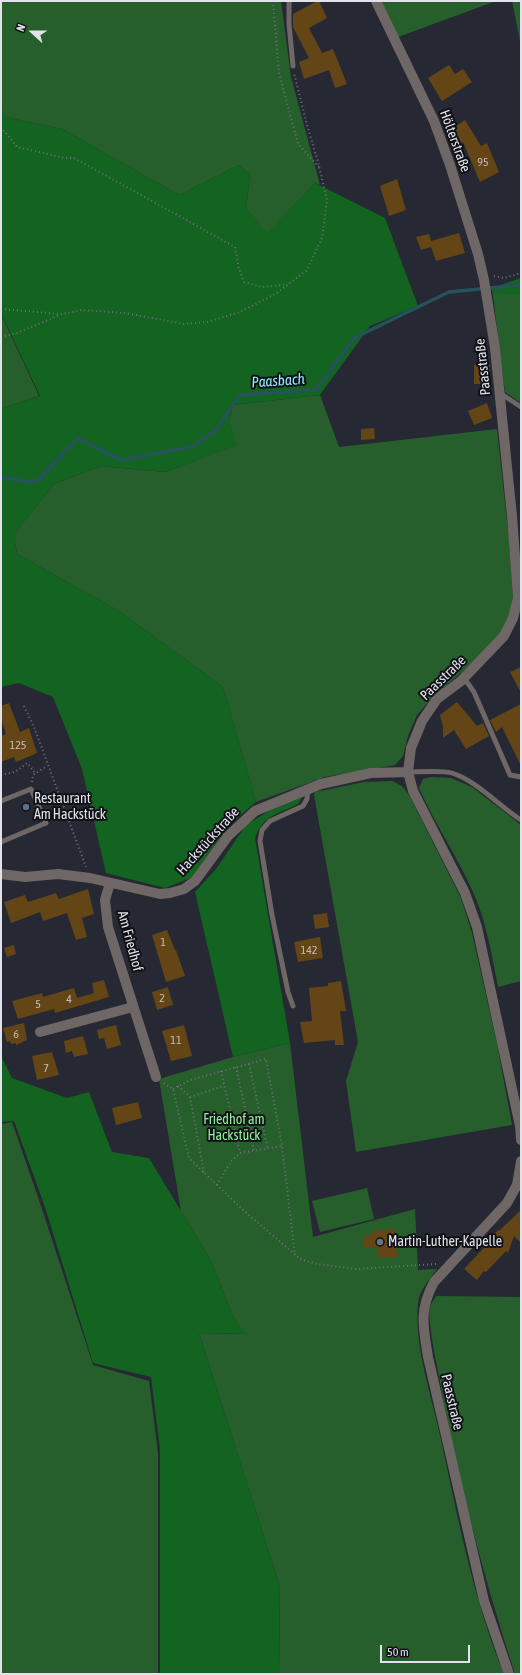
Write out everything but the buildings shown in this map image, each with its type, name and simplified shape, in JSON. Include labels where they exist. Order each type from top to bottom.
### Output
[{"type":"street","name":"Hölterstraße","points":[[376,1],[434,121],[457,187],[484,277],[488,298]]},
{"type":"street","name":"Paasstraße","points":[[488,298],[495,348],[512,516],[518,598],[513,618],[504,636],[464,678],[437,700],[422,721],[411,748],[408,772],[413,791],[459,880],[477,927],[506,1057],[520,1126],[521,1140]]},
{"type":"street","name":"Hackstückstraße","points":[[1,874],[25,877],[58,874],[90,878],[160,894],[170,893],[184,888],[195,881],[228,836],[255,811],[321,784],[371,773],[408,772]]},
{"type":"street","name":"Am Friedhof","points":[[110,883],[106,900],[108,927],[156,1077]]},
{"type":"street","points":[[40,1032],[134,1007]]},
{"type":"street","name":"Paasstraße","points":[[509,1674],[484,1601],[428,1357],[424,1331],[423,1308],[426,1297],[434,1282],[507,1203],[519,1186],[521,1161]]},
{"type":"lane","points":[[289,1],[289,24],[293,66]]},
{"type":"lane","points":[[499,392],[521,407]]},
{"type":"lane","points":[[464,678],[474,692],[510,776],[521,777]]},
{"type":"lane","points":[[408,772],[451,772],[471,782],[508,812],[521,820]]},
{"type":"lane","points":[[1,801],[31,789],[46,823],[1,842]]},
{"type":"lane","points":[[293,1006],[288,992],[272,915],[260,841],[262,830],[270,822],[303,806],[307,799],[308,789]]},
{"type":"path","points":[[273,1],[279,73],[298,144],[320,168]]},
{"type":"path","points":[[1,337],[17,333],[62,314],[82,310],[125,313],[184,324],[207,322],[240,312],[277,293],[307,270],[322,238],[327,200],[293,66]]},
{"type":"path","points":[[1,128],[17,147],[65,158],[74,158],[235,247],[239,269],[244,282],[262,287],[287,285]]},
{"type":"path","points":[[484,277],[504,278],[521,273]]},
{"type":"path","points":[[1,309],[62,314]]},
{"type":"path","points":[[24,706],[34,727],[90,878]]},
{"type":"path","points":[[1,775],[15,772],[27,763],[34,771],[31,789]]},
{"type":"path","points":[[33,775],[48,766]]},
{"type":"path","points":[[173,1089],[190,1080],[266,1059],[282,1146],[295,1255]]},
{"type":"path","points":[[249,1064],[268,1150]]},
{"type":"path","points":[[236,1067],[254,1151]]},
{"type":"path","points":[[221,1071],[240,1153]]},
{"type":"path","points":[[156,1077],[173,1089],[189,1158],[300,1259],[317,1264],[356,1269],[452,1262]]},
{"type":"path","points":[[178,1086],[190,1096],[204,1173]]},
{"type":"path","points":[[190,1096],[224,1086]]},
{"type":"path","points":[[217,1185],[231,1161],[240,1153],[268,1150],[282,1146]]},
{"type":"green space","points":[[1,1],[281,1],[291,77],[320,185],[315,183],[267,234],[246,208],[250,175],[239,165],[179,195],[62,129],[5,117],[1,109]]},
{"type":"green space","points":[[380,1],[496,1],[398,37]]},
{"type":"green space","points":[[512,1],[521,1],[521,46]]},
{"type":"green space","points":[[1,109],[5,117],[62,129],[179,195],[239,165],[250,175],[246,208],[267,233],[315,183],[385,218],[418,306],[370,326],[320,395],[233,405],[229,422],[237,445],[165,472],[101,466],[54,484],[14,534],[17,554],[119,611],[223,687],[256,802],[231,823],[191,878],[165,888],[106,873],[82,769],[53,697],[19,683],[1,687],[1,409],[40,396],[1,313]]},
{"type":"green space","points":[[521,278],[521,403],[505,392],[492,288]]},
{"type":"green space","points":[[521,278],[521,294],[493,294],[492,288]]},
{"type":"green space","points":[[1,314],[39,396],[1,409]]},
{"type":"green space","points":[[320,395],[339,447],[497,429],[509,540],[513,598],[509,617],[501,634],[485,652],[433,697],[417,715],[408,736],[403,756],[395,765],[325,777],[256,802],[223,687],[119,611],[17,554],[14,534],[54,484],[101,466],[165,472],[236,445],[229,422],[233,405]]},
{"type":"green space","points":[[431,777],[451,778],[472,787],[521,825],[521,981],[498,987],[488,938],[478,903],[419,788],[423,779]]},
{"type":"green space","points":[[392,781],[402,786],[409,795],[461,898],[472,933],[497,1044],[512,1125],[356,1152],[346,1081],[358,1042],[314,795],[315,792],[364,782]]},
{"type":"green space","points":[[302,797],[298,804],[272,816],[267,820],[255,838],[290,1043],[233,1057],[195,892],[216,869],[246,825],[269,811]]},
{"type":"green space","name":"Friedhof am Hackstück","points":[[290,1043],[313,1237],[415,1209],[418,1270],[437,1269],[420,1294],[417,1319],[418,1335],[427,1384],[466,1554],[483,1615],[504,1674],[279,1674],[280,1587],[199,1333],[245,1334],[232,1314],[210,1259],[181,1211],[159,1079],[233,1057]]},
{"type":"green space","points":[[1,1056],[12,1078],[67,1098],[89,1092],[112,1152],[149,1158],[210,1259],[232,1314],[246,1334],[199,1333],[280,1587],[279,1674],[160,1674],[160,1449],[151,1377],[93,1363],[45,1207],[14,1121],[1,1122]]},
{"type":"green space","points":[[12,1122],[93,1365],[149,1381],[158,1453],[158,1674],[1,1674],[1,1124]]},
{"type":"green space","points":[[367,1188],[374,1219],[320,1232],[312,1201]]},
{"type":"green space","points":[[436,1296],[521,1297],[521,1674],[515,1674],[503,1636],[461,1483],[444,1405],[430,1327],[429,1311]]},
{"type":"waterway","name":"Paasbach","points":[[1,477],[30,482],[38,480],[78,438],[120,460],[191,447],[214,432],[240,395],[316,390],[354,338],[449,292],[521,285]]},
{"type":"place","name":"Restaurant Am Hackstück","points":[[26,807]]},
{"type":"place","name":"Martin-Luther-Kapelle","points":[[380,1242]]}]
